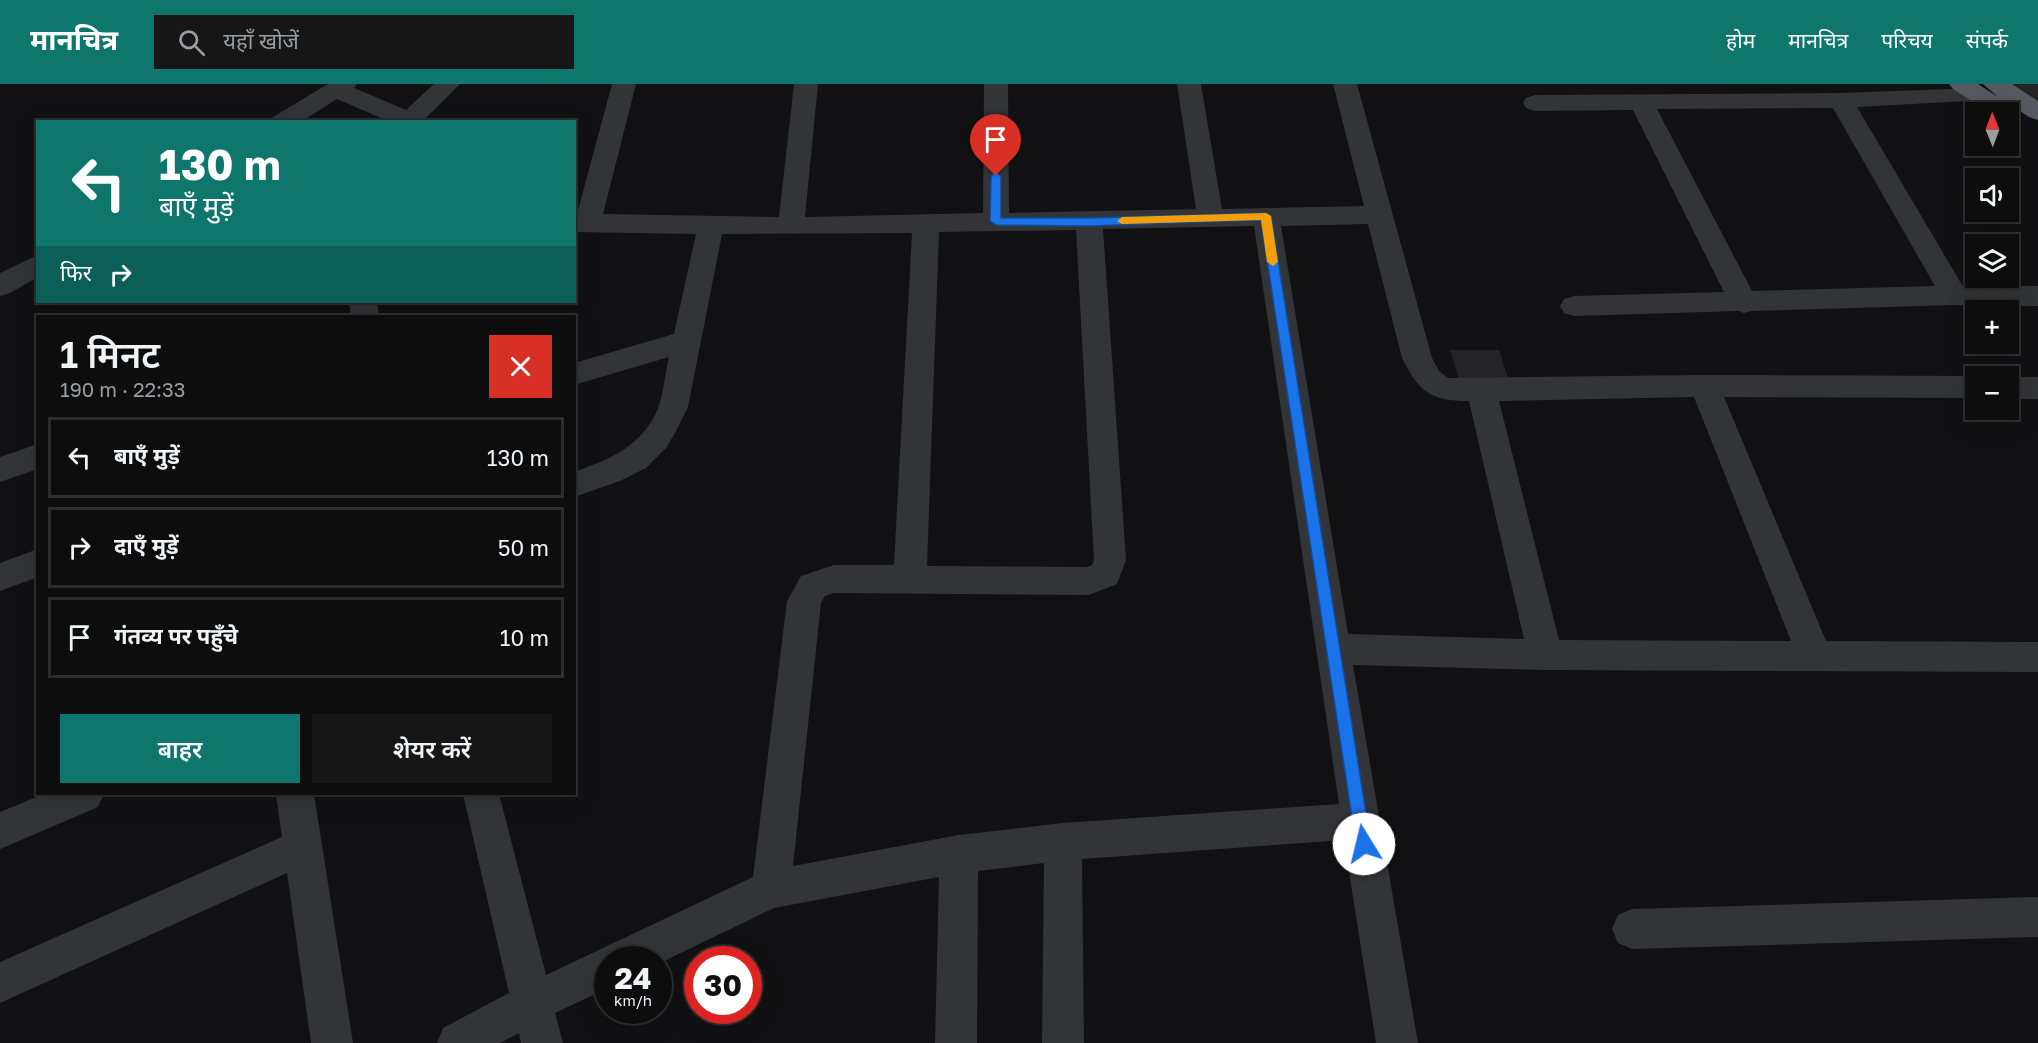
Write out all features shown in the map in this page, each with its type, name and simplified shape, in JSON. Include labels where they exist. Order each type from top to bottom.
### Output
[{"type":"highway","points":[[1978,88],[2038,112]]},
{"type":"highway","points":[[1978,88],[1994,102]]},
{"type":"highway","points":[[2019,122],[2038,134]]},
{"type":"street","points":[[408,120],[448,84]]},
{"type":"street","points":[[624,84],[581,223],[791,226],[1379,215]]},
{"type":"street","points":[[791,226],[806,84]]},
{"type":"street","points":[[996,84],[996,221]]},
{"type":"street","points":[[1189,84],[1210,217]]},
{"type":"street","points":[[1345,84],[1417,358],[1424,374],[1432,384],[1445,389],[1481,390],[1704,386],[1965,387]]},
{"type":"street","points":[[285,120],[341,87],[404,120]]},
{"type":"street","points":[[1535,103],[1841,100],[1978,88]]},
{"type":"street","points":[[1841,100],[1954,295]]},
{"type":"street","points":[[1641,101],[1744,303]]},
{"type":"street","points":[[1266,216],[1360,821],[1397,1043]]},
{"type":"street","points":[[771,889],[804,601],[813,586],[834,579],[1089,581],[1104,574],[1110,560],[1089,222]]},
{"type":"street","points":[[910,579],[926,223]]},
{"type":"street","points":[[576,484],[638,459],[661,435],[674,406],[711,224]]},
{"type":"street","points":[[0,286],[36,265]]},
{"type":"street","points":[[1574,306],[1744,303],[1954,295],[2038,296]]},
{"type":"street","points":[[576,373],[686,341]]},
{"type":"street","points":[[1704,386],[1815,656]]},
{"type":"street","points":[[2019,388],[2038,388]]},
{"type":"street","points":[[1481,390],[1545,655]]},
{"type":"street","points":[[0,470],[36,457]]},
{"type":"street","points":[[0,577],[36,564]]},
{"type":"street","points":[[1333,649],[1545,655],[2038,657]]},
{"type":"street","points":[[0,831],[84,795]]},
{"type":"street","points":[[295,795],[332,1043]]},
{"type":"street","points":[[482,795],[542,1043]]},
{"type":"street","points":[[651,946],[771,889],[959,854],[1063,842],[1360,821]]},
{"type":"street","points":[[1063,842],[1063,1043]]},
{"type":"street","points":[[0,983],[302,847]]},
{"type":"street","points":[[956,1043],[959,854]]},
{"type":"street","points":[[1632,929],[2038,917]]},
{"type":"street","points":[[458,1043],[532,1003],[594,974]]},
{"type":"building","points":[[2010,84],[2038,84],[2038,103]]},
{"type":"building","points":[[1450,350],[1499,350],[1510,384],[1460,384]]},
{"type":"slow traffic","points":[[1122,221],[1266,216],[1273,262]]},
{"type":"route","points":[[996,176],[996,221],[1089,222],[1266,216],[1364,844]]}]
